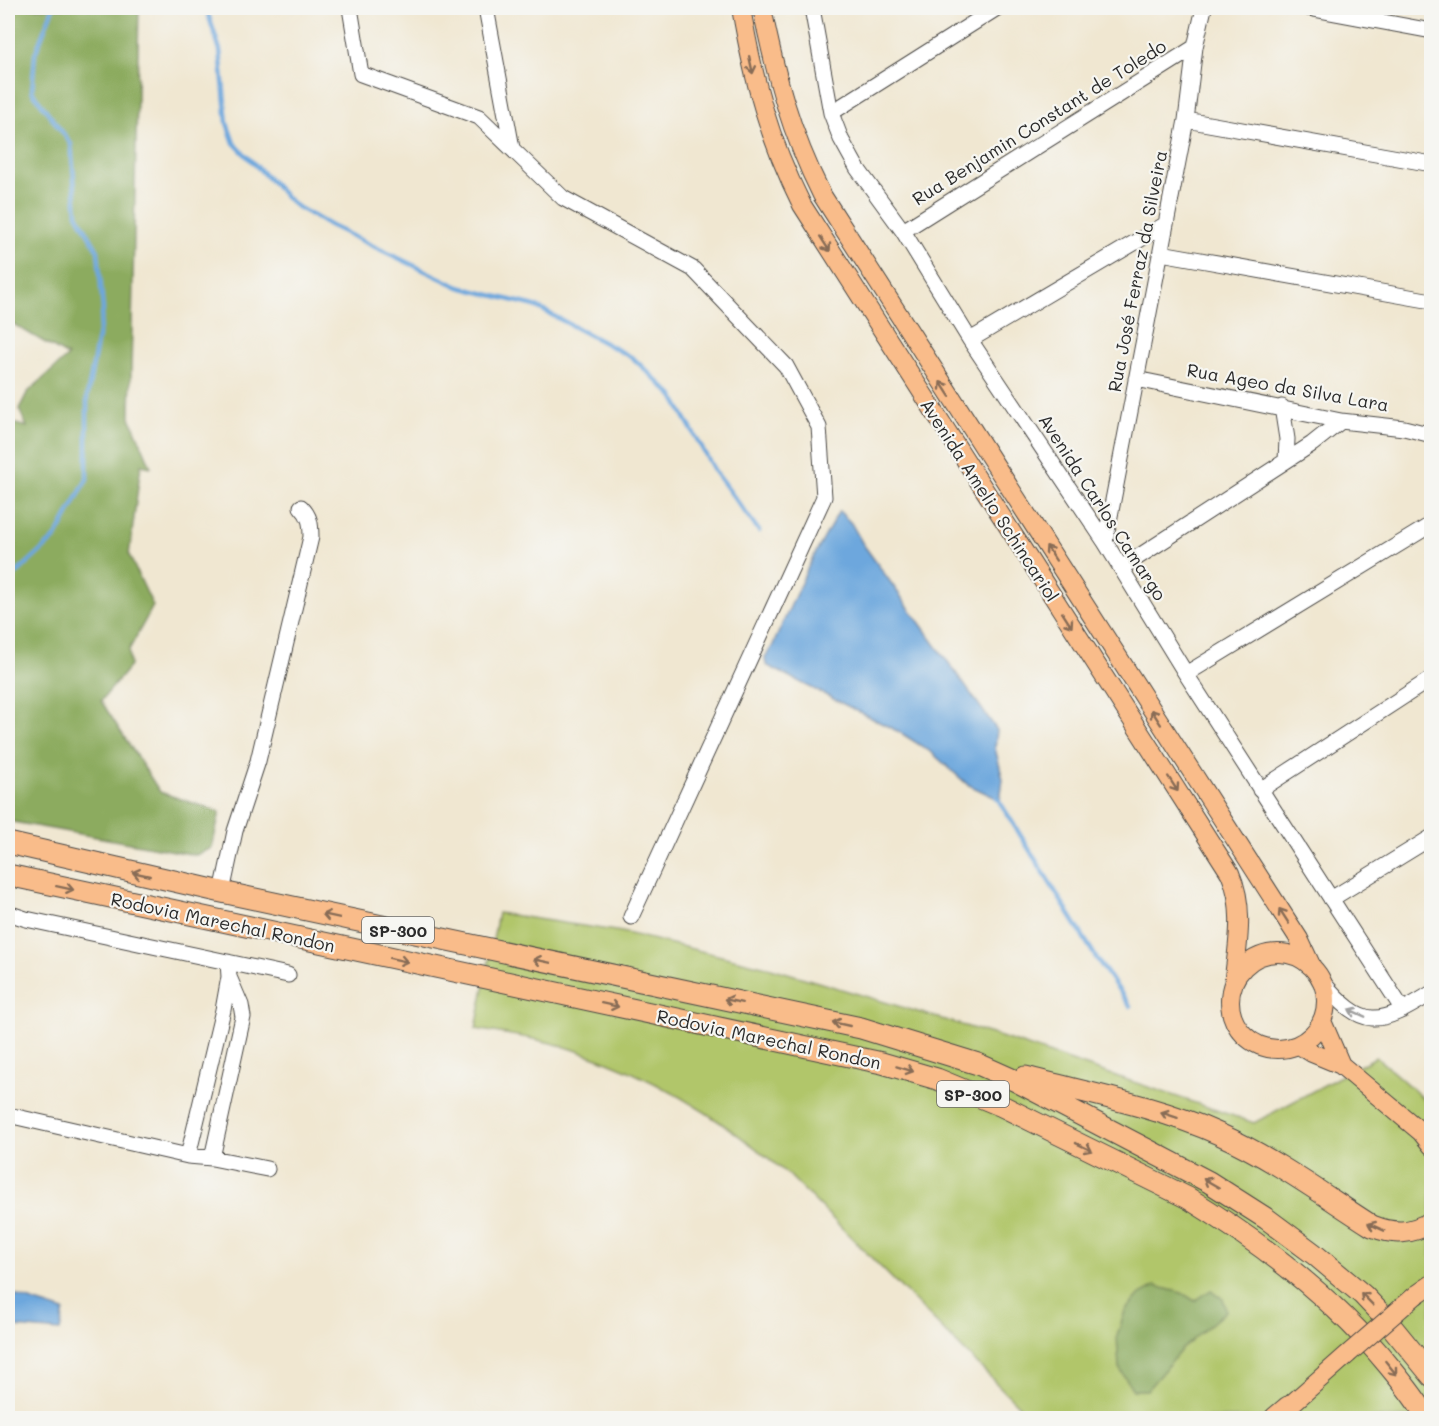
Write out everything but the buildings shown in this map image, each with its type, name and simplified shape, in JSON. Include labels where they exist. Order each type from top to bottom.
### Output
[{"type":"highway","name":"Rodovia Marechal Rondon","points":[[8,843],[222,892],[861,1028],[978,1065],[1016,1081],[1209,1182],[1266,1219],[1314,1254],[1363,1295],[1431,1376]]},
{"type":"highway","name":"Rodovia Marechal Rondon","points":[[8,875],[830,1050],[937,1080],[1002,1106],[1188,1198],[1223,1220],[1339,1310],[1405,1386],[1427,1419]]},
{"type":"highway","points":[[978,1065],[1136,1105],[1217,1133],[1251,1149],[1372,1226],[1387,1232],[1397,1233],[1418,1229],[1431,1222]]},
{"type":"main road","name":"Avenida Amelio Schincariol","points":[[741,8],[763,113],[787,175],[802,205],[1230,873],[1238,893],[1240,916],[1233,986]]},
{"type":"main road","name":"Avenida Amelio Schincariol","points":[[762,8],[785,106],[803,156],[822,195],[1299,939],[1317,974]]},
{"type":"main road","points":[[1288,954],[1301,959],[1317,974],[1326,994],[1326,1008],[1322,1021],[1308,1039],[1299,1045],[1286,1049],[1271,1049],[1258,1045],[1246,1037],[1237,1026],[1230,1000],[1239,974],[1249,964],[1261,957],[1288,954]]},
{"type":"main road","points":[[1322,1021],[1341,1065]]},
{"type":"main road","points":[[1299,1045],[1341,1065],[1428,1138]]},
{"type":"main road","points":[[1282,1415],[1426,1285]]},
{"type":"street","points":[[350,8],[361,74],[479,117],[563,198],[693,269],[786,366],[819,427],[824,497],[631,917]]},
{"type":"street","points":[[486,8],[512,148]]},
{"type":"street","name":"Avenida Carlos Camargo","points":[[812,8],[831,113],[841,139],[857,168],[903,231],[970,340],[1105,542],[1186,674],[1403,1010]]},
{"type":"street","points":[[831,113],[997,8]]},
{"type":"street","name":"Rua José Ferraz da Silveira","points":[[1105,542],[1186,120],[1195,47],[1204,8]]},
{"type":"street","points":[[1308,8],[1431,31]]},
{"type":"street","name":"Rua Benjamin Constant de Toledo","points":[[903,231],[1195,47]]},
{"type":"street","points":[[1186,120],[1431,164]]},
{"type":"street","points":[[970,340],[1166,224]]},
{"type":"street","points":[[1161,253],[1431,301]]},
{"type":"street","name":"Rua Ageo da Silva Lara","points":[[1136,379],[1341,421],[1404,428],[1431,435]]},
{"type":"street","points":[[1281,407],[1287,439],[1286,460]]},
{"type":"street","points":[[1121,568],[1327,434],[1341,421]]},
{"type":"street","points":[[222,892],[235,831],[258,761],[311,537],[311,525],[307,513],[301,507]]},
{"type":"street","points":[[1186,674],[1431,524]]},
{"type":"street","points":[[1260,790],[1431,678]]},
{"type":"street","points":[[1331,899],[1431,837]]},
{"type":"street","points":[[8,913],[228,970],[288,975]]},
{"type":"street","points":[[188,1156],[223,1010],[228,970]]},
{"type":"street","points":[[212,1158],[243,1017],[228,970]]},
{"type":"street","points":[[1317,974],[1349,1010],[1364,1016],[1378,1018],[1403,1010],[1431,993]]},
{"type":"street","points":[[8,1115],[188,1156],[212,1158],[267,1169]]},
{"type":"green space","points":[[8,8],[139,8],[130,417],[151,467],[141,465],[129,555],[153,606],[129,650],[130,666],[101,701],[160,792],[220,812],[212,848],[196,855],[8,821],[8,422],[27,427],[19,409],[27,393],[68,356],[8,321]]},
{"type":"green space","points":[[498,913],[622,932],[771,968],[995,1035],[1254,1123],[1376,1057],[1431,1105],[1431,1418],[1031,1418],[792,1178],[743,1138],[662,1087],[605,1061],[551,1043],[476,1029]]},
{"type":"green space","points":[[1155,1286],[1182,1293],[1195,1301],[1211,1290],[1223,1299],[1226,1311],[1182,1349],[1147,1390],[1133,1390],[1119,1368],[1117,1336],[1125,1311],[1140,1294]]},
{"type":"water","points":[[839,511],[851,523],[863,544],[997,730],[995,748],[1003,779],[1000,800],[967,784],[931,752],[901,733],[766,665],[765,657],[772,647],[809,565]]},
{"type":"water","points":[[8,1293],[64,1311],[60,1331],[15,1327],[8,1334]]},
{"type":"waterway","points":[[8,581],[56,537],[87,479],[87,397],[103,310],[98,251],[77,214],[71,144],[32,91],[35,54],[53,8]]},
{"type":"waterway","points":[[206,8],[220,50],[227,123],[234,143],[294,205],[331,226],[459,287],[535,306],[633,358],[673,396],[714,470],[759,531]]},
{"type":"waterway","points":[[996,796],[1097,959],[1130,1006]]}]
